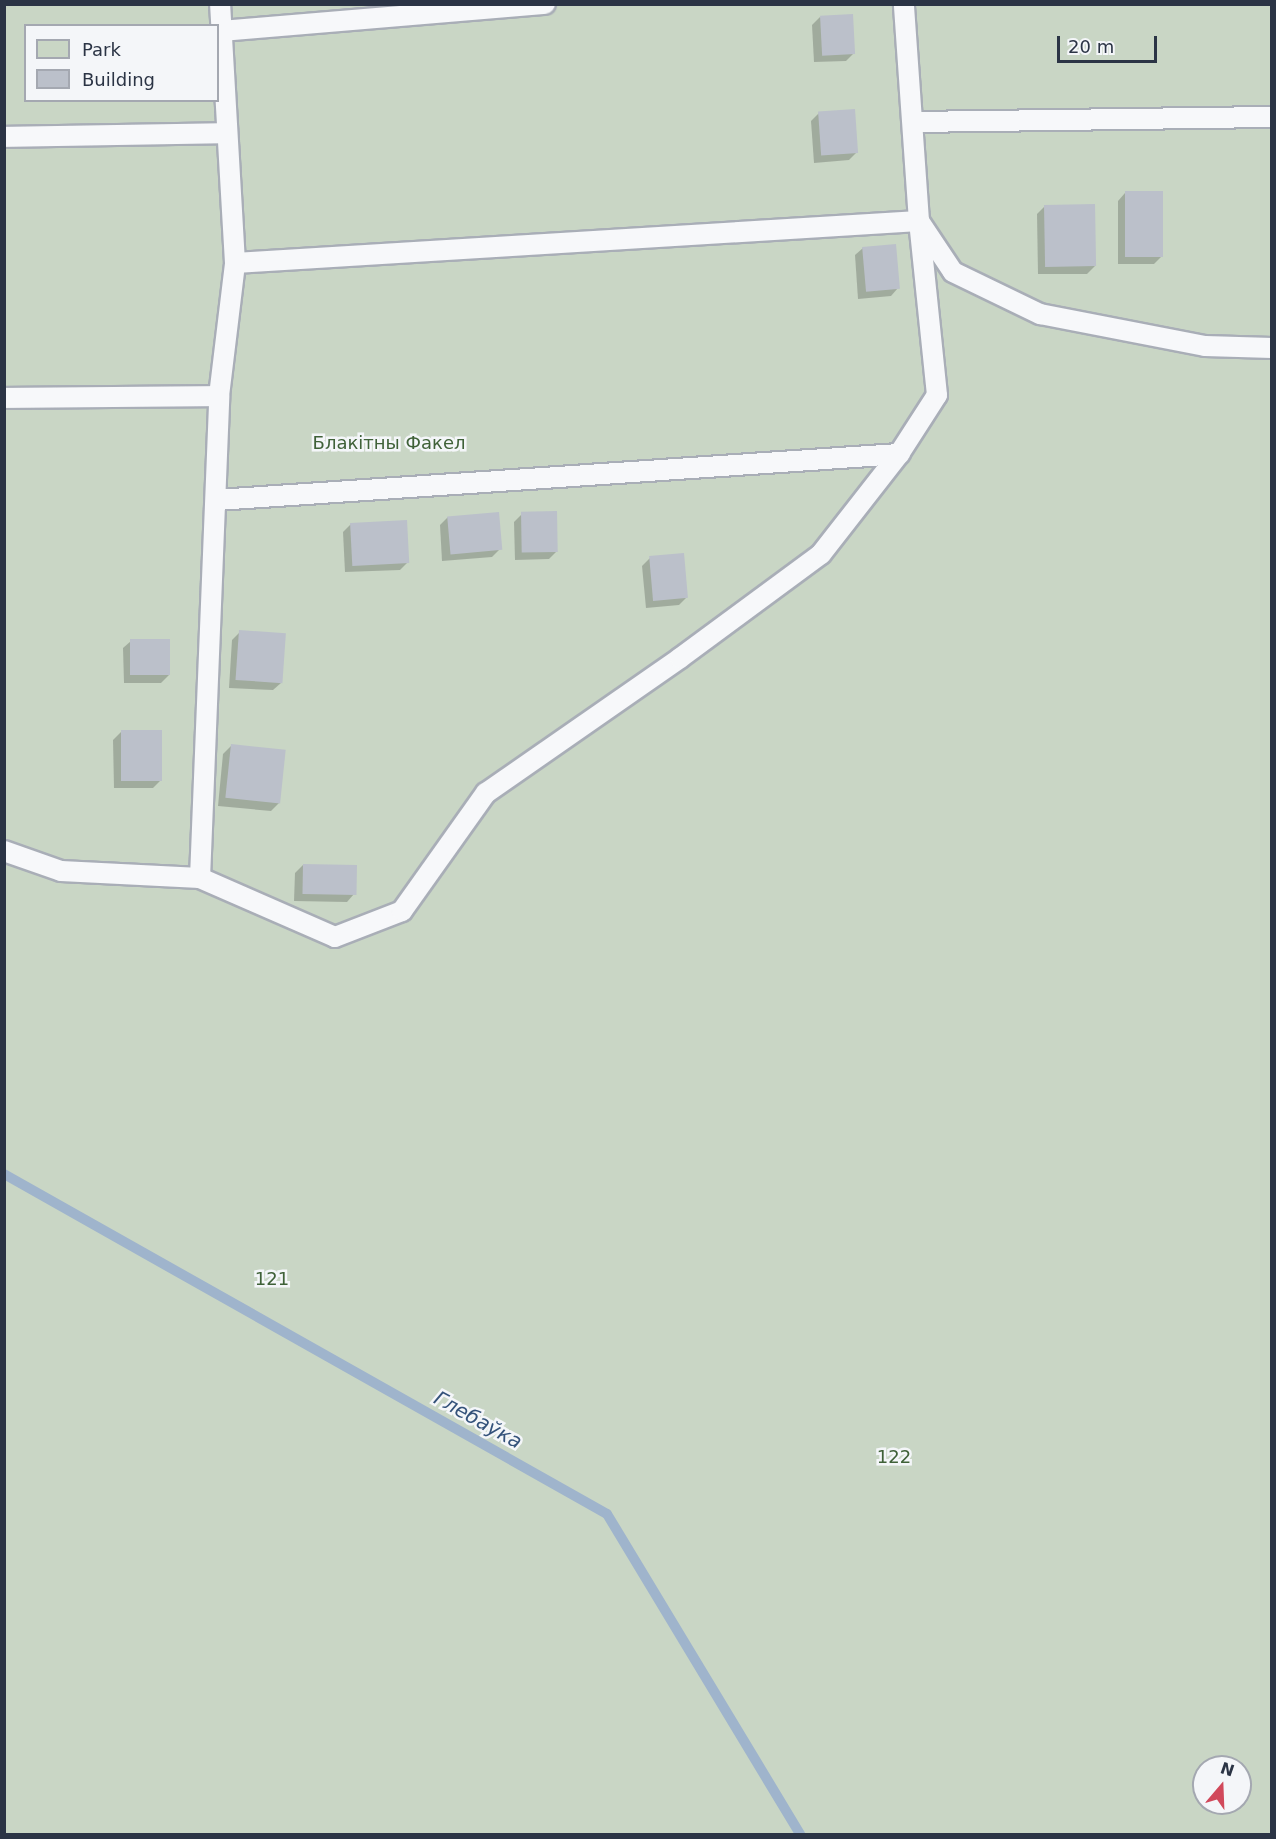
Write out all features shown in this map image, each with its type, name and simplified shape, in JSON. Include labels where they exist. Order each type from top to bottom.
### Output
[{"type":"lane","points":[[200,878],[217,500],[219,396],[235,263],[220,4]]},
{"type":"lane","points":[[222,31],[545,4]]},
{"type":"lane","points":[[4,851],[61,871],[200,878],[335,937],[402,911],[486,793],[680,658],[821,554],[899,454],[937,395],[919,221],[904,4]]},
{"type":"lane","points":[[912,122],[1272,117]]},
{"type":"lane","points":[[4,137],[226,133]]},
{"type":"lane","points":[[235,263],[919,221]]},
{"type":"lane","points":[[919,221],[953,272],[1040,314],[1205,346],[1272,348]]},
{"type":"lane","points":[[4,398],[219,396]]},
{"type":"lane","points":[[217,500],[899,454]]},
{"type":"green space","points":[[5,5],[1271,5],[1271,1834],[5,1834]]},
{"type":"building","points":[[853,14],[855,54],[822,56],[820,16]]},
{"type":"building","points":[[855,109],[858,153],[821,155],[818,112]]},
{"type":"building","points":[[1125,191],[1163,191],[1163,257],[1125,257]]},
{"type":"building","points":[[1095,204],[1096,266],[1045,267],[1044,205]]},
{"type":"building","points":[[896,244],[900,289],[866,292],[862,247]]},
{"type":"building","points":[[557,511],[558,552],[522,553],[521,512]]},
{"type":"building","points":[[499,512],[502,550],[451,554],[447,517]]},
{"type":"building","points":[[407,520],[409,563],[352,566],[350,523]]},
{"type":"building","points":[[684,553],[688,598],[653,601],[649,556]]},
{"type":"building","points":[[239,630],[286,633],[282,683],[236,680]]},
{"type":"building","points":[[130,639],[170,639],[170,675],[130,675]]},
{"type":"building","points":[[121,730],[162,730],[162,781],[121,781]]},
{"type":"building","points":[[231,744],[286,750],[280,803],[225,798]]},
{"type":"building","points":[[303,864],[357,865],[356,895],[302,894]]},
{"type":"waterway","name":"Глебаўка","points":[[4,1174],[607,1514],[800,1834]]},
{"type":"park label","name":"Блакітны Факел","points":[[389,443]]},
{"type":"park label","name":"121","points":[[272,1279]]},
{"type":"park label","name":"122","points":[[894,1457]]}]
